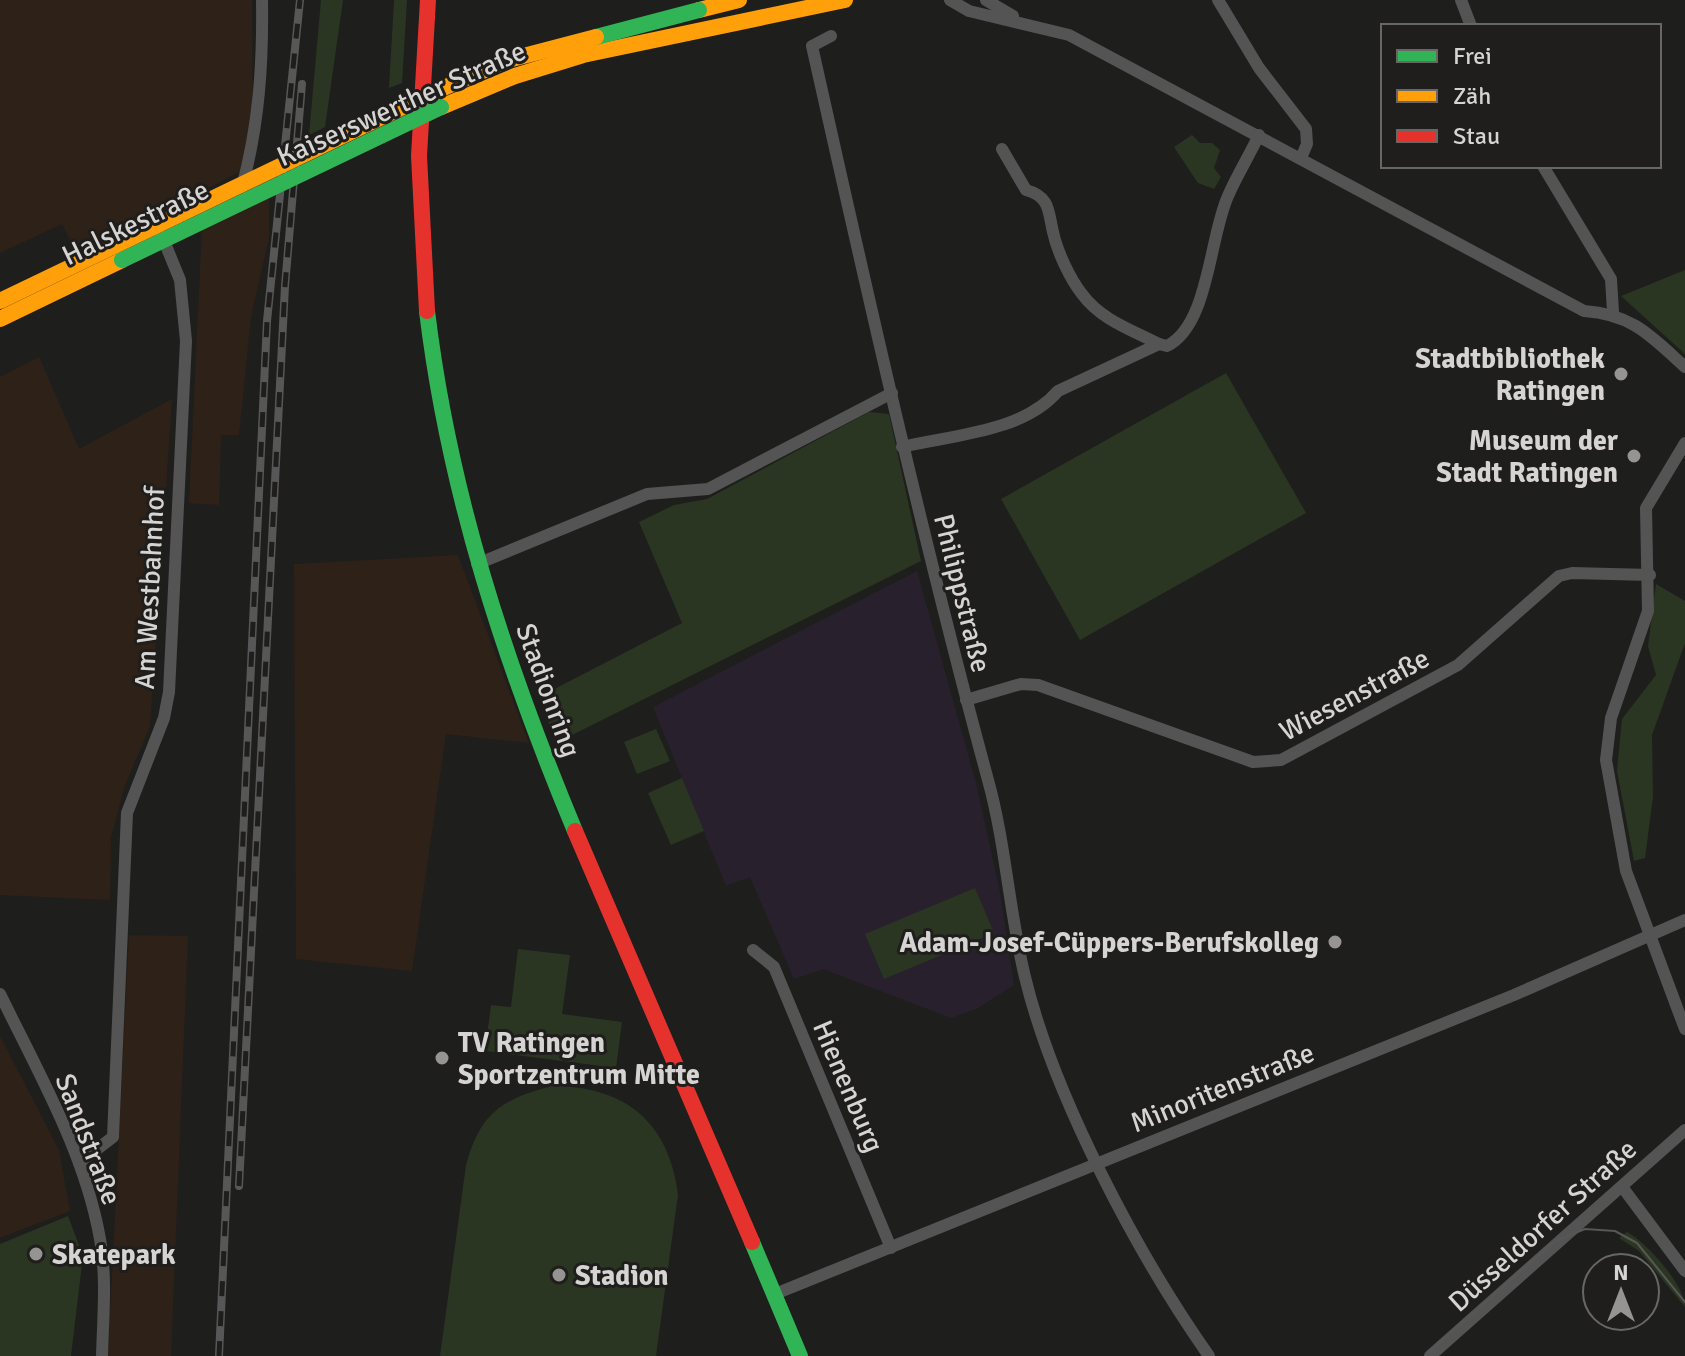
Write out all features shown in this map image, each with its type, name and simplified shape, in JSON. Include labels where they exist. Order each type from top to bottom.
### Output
[{"type":"main road","name":"Stadionring","points":[[428,0],[421,68],[418,176],[424,276],[441,415],[477,564],[565,808],[800,1356]]},
{"type":"main road","name":"Kaiserswerther Straße","points":[[0,301],[418,99],[508,60],[739,0]]},
{"type":"main road","name":"Kaiserswerther Straße","points":[[0,317],[441,107],[515,76],[583,55],[715,30],[845,0]]},
{"type":"street","name":"Halskestraße","points":[[0,317],[239,199],[252,150],[263,68],[262,0]]},
{"type":"street","points":[[950,0],[969,11],[1069,35],[1584,311],[1613,312],[1648,333],[1685,367]]},
{"type":"street","points":[[986,0],[1026,23]]},
{"type":"street","points":[[1218,0],[1259,68],[1306,129],[1307,144],[1301,158]]},
{"type":"street","points":[[1461,0],[1470,24]]},
{"type":"street","name":"Philippstraße","points":[[831,36],[812,46],[902,447],[1009,872],[1027,983],[1050,1053],[1098,1165],[1186,1323],[1209,1356]]},
{"type":"street","points":[[1002,149],[1026,190],[1041,195],[1047,204],[1052,231],[1081,293],[1101,315],[1167,346],[1181,339],[1195,317],[1227,197],[1259,135]]},
{"type":"street","points":[[1544,168],[1611,279],[1613,312]]},
{"type":"street","name":"Am Westbahnhof","points":[[79,1163],[113,1137],[127,813],[164,718],[169,692],[186,341],[180,280],[162,236]]},
{"type":"street","points":[[902,447],[1025,418],[1046,405],[1058,391],[1159,344]]},
{"type":"street","points":[[477,564],[647,494],[708,489],[892,393]]},
{"type":"street","points":[[1685,443],[1646,508],[1650,575],[1648,611],[1611,718],[1606,760],[1623,861],[1685,1029]]},
{"type":"street","name":"Wiesenstraße","points":[[966,700],[1021,684],[1038,685],[1253,762],[1266,763],[1281,760],[1458,665],[1559,576],[1572,573],[1650,575]]},
{"type":"street","name":"Minoritenstraße","points":[[775,1294],[1514,995],[1685,920]]},
{"type":"street","name":"Hienenburg","points":[[753,950],[774,967],[891,1248]]},
{"type":"street","name":"Sandstraße","points":[[0,994],[79,1163],[100,1237],[104,1275],[102,1356]]},
{"type":"street","name":"Düsseldorfer Straße","points":[[1430,1356],[1685,1130]]},
{"type":"street","points":[[1623,1188],[1685,1271]]},
{"type":"shaded area","points":[[0,0],[252,0],[253,165],[78,255],[62,224],[0,253]]},
{"type":"shaded area","points":[[269,198],[269,238],[251,317],[239,435],[221,435],[219,505],[189,503],[202,228]]},
{"type":"shaded area","points":[[39,357],[79,449],[172,399],[150,727],[125,785],[111,837],[110,900],[0,895],[0,377]]},
{"type":"shaded area","points":[[458,555],[529,743],[446,734],[412,971],[296,959],[294,564]]},
{"type":"shaded area","points":[[917,571],[976,783],[1000,892],[1014,985],[978,1008],[951,1018],[823,969],[794,979],[750,877],[726,886],[653,707]]},
{"type":"shaded area","points":[[129,935],[188,936],[171,1356],[108,1356]]},
{"type":"shaded area","points":[[0,1036],[59,1150],[70,1211],[0,1238]]},
{"type":"green space","points":[[321,0],[343,0],[325,127],[309,135]]},
{"type":"green space","points":[[394,0],[407,0],[402,83],[389,88]]},
{"type":"green space","points":[[1192,135],[1200,143],[1212,143],[1220,150],[1214,168],[1221,177],[1214,189],[1198,183],[1174,147]]},
{"type":"green space","points":[[1685,270],[1685,354],[1621,296]]},
{"type":"green space","points":[[1226,373],[1306,513],[1080,640],[1001,499]]},
{"type":"green space","points":[[869,412],[889,414],[921,561],[556,743],[539,697],[682,623],[639,522],[674,505],[707,499]]},
{"type":"green space","points":[[1656,584],[1685,601],[1685,643],[1652,735],[1653,797],[1645,858],[1634,861],[1617,771],[1622,719],[1656,675],[1648,646]]},
{"type":"green space","points":[[656,729],[670,761],[637,774],[624,742]]},
{"type":"green space","points":[[682,778],[704,831],[671,845],[648,793]]},
{"type":"green space","points":[[975,888],[994,933],[884,979],[865,934]]},
{"type":"green space","points":[[518,949],[570,955],[562,1014],[622,1022],[616,1068],[485,1051],[491,1005],[511,1007]]},
{"type":"green space","name":"Stadion","points":[[552,1086],[601,1093],[621,1101],[639,1113],[665,1147],[678,1195],[656,1356],[440,1356],[466,1165],[472,1147],[486,1121],[496,1111],[519,1097]]},
{"type":"green space","points":[[68,1216],[83,1256],[71,1356],[0,1356],[0,1244]]},
{"type":"green space","points":[[1627,1232],[1651,1252],[1640,1252],[1619,1238]]},
{"type":"green space","points":[[1661,1263],[1679,1287],[1685,1307],[1661,1278]]},
{"type":"tram line","points":[[1425,1356],[1555,1241],[1585,1229],[1615,1231],[1637,1243],[1685,1302]]},
{"type":"railway","points":[[219,1356],[267,321],[300,0]]},
{"type":"railway","points":[[239,1186],[285,286],[302,84]]},
{"type":"traffic: fast","points":[[596,37],[699,10]]},
{"type":"traffic: fast","points":[[122,260],[441,107]]},
{"type":"traffic: fast","points":[[427,311],[450,445],[483,576],[525,704],[575,831]]},
{"type":"traffic: fast","points":[[752,1242],[800,1356]]},
{"type":"traffic: slow","points":[[699,10],[739,0]]},
{"type":"traffic: slow","points":[[441,107],[515,76],[583,55],[845,0]]},
{"type":"traffic: slow","points":[[0,301],[432,93],[508,60],[596,37]]},
{"type":"traffic: slow","points":[[0,319],[122,260]]},
{"type":"traffic: jam","points":[[427,311],[419,156],[428,0]]},
{"type":"traffic: jam","points":[[575,831],[752,1242]]},
{"type":"place","name":"Stadtbibliothek Ratingen","points":[[1621,374]]},
{"type":"place","name":"Museum der Stadt Ratingen","points":[[1634,456]]},
{"type":"place","name":"Adam-Josef-Cüppers-Berufskolleg","points":[[1335,942]]},
{"type":"place","name":"TV Ratingen Sportzentrum Mitte","points":[[442,1058]]},
{"type":"place","name":"Skatepark","points":[[36,1254]]},
{"type":"place","name":"Stadion","points":[[559,1275]]}]
